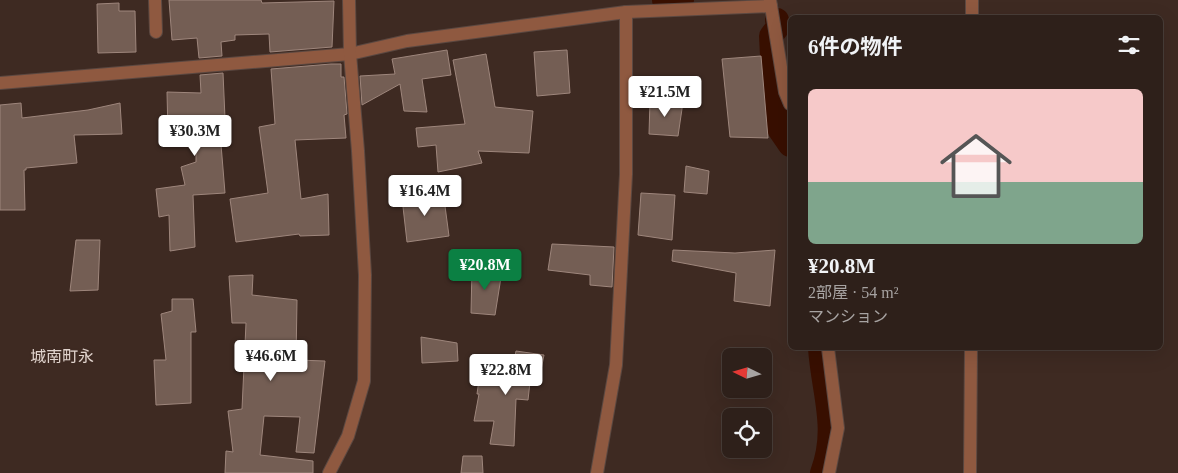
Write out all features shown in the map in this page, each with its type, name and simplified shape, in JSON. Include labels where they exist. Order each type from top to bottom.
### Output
[{"type":"street","points":[[155,0],[156,32]]},
{"type":"street","points":[[329,473],[348,436],[364,381],[365,275],[350,54],[349,0]]},
{"type":"street","points":[[972,0],[972,15]]},
{"type":"street","points":[[0,83],[350,54],[407,41],[626,12],[771,3],[785,92],[788,99]]},
{"type":"street","points":[[598,473],[616,365],[626,174],[626,12]]},
{"type":"street","points":[[828,350],[838,428],[829,473]]},
{"type":"street","points":[[970,473],[971,350]]},
{"type":"building","points":[[169,0],[261,0],[262,3],[334,1],[332,47],[270,52],[269,34],[235,35],[235,40],[221,42],[222,56],[199,58],[197,38],[172,40]]},
{"type":"building","points":[[119,3],[119,11],[135,11],[136,52],[98,53],[97,4]]},
{"type":"building","points":[[447,50],[451,75],[422,79],[427,112],[404,111],[400,84],[362,105],[360,76],[395,74],[392,59]]},
{"type":"building","points":[[567,50],[570,93],[537,96],[534,52]]},
{"type":"building","points":[[486,54],[495,107],[533,111],[529,153],[478,151],[482,163],[438,172],[436,145],[418,147],[416,128],[465,124],[453,60]]},
{"type":"building","points":[[761,56],[768,138],[730,137],[722,59]]},
{"type":"building","points":[[341,64],[341,77],[344,77],[347,114],[344,115],[346,138],[295,140],[301,199],[328,194],[329,235],[300,236],[299,234],[236,242],[230,199],[268,193],[259,127],[275,124],[271,69]]},
{"type":"building","points":[[223,73],[225,118],[219,120],[225,193],[193,195],[195,247],[170,251],[169,215],[159,217],[156,189],[185,185],[181,167],[196,162],[196,127],[168,134],[167,92],[201,93],[200,75]]},
{"type":"building","points":[[650,101],[683,102],[678,136],[649,134]]},
{"type":"building","points":[[21,103],[22,118],[88,110],[120,103],[122,134],[74,135],[77,163],[26,168],[24,170],[25,210],[0,210],[0,105]]},
{"type":"building","points":[[686,166],[709,171],[707,194],[684,192]]},
{"type":"building","points":[[443,191],[449,236],[407,242],[402,198]]},
{"type":"building","points":[[641,193],[675,195],[672,240],[638,235]]},
{"type":"building","points":[[76,240],[100,240],[98,290],[70,291]]},
{"type":"building","points":[[552,244],[614,247],[612,287],[590,285],[590,275],[548,270]]},
{"type":"building","points":[[673,250],[735,253],[775,250],[770,306],[734,301],[736,273],[672,261]]},
{"type":"building","points":[[472,269],[502,271],[495,315],[471,313]]},
{"type":"building","points":[[253,275],[252,295],[297,300],[296,360],[325,361],[314,453],[296,452],[300,417],[264,416],[260,455],[313,461],[313,473],[225,473],[226,451],[233,452],[228,411],[242,409],[246,323],[232,323],[229,276]]},
{"type":"building","points":[[172,299],[193,299],[196,332],[191,332],[191,403],[156,405],[154,360],[166,360],[161,314],[172,311]]},
{"type":"building","points":[[421,337],[457,343],[458,361],[422,363]]},
{"type":"building","points":[[516,351],[544,355],[540,375],[531,373],[528,400],[516,399],[514,446],[490,444],[494,421],[474,421],[479,394],[477,394],[480,372],[511,376]]},
{"type":"building","points":[[463,456],[482,456],[483,473],[461,473]]},
{"type":"waterway","points":[[664,0],[665,2],[682,0]]},
{"type":"waterway","points":[[777,20],[778,27],[771,36],[773,75],[779,129],[788,142]]},
{"type":"waterway","points":[[820,350],[830,426],[827,457],[822,473]]},
{"type":"district","name":"城南町永","points":[[62,356]]}]
